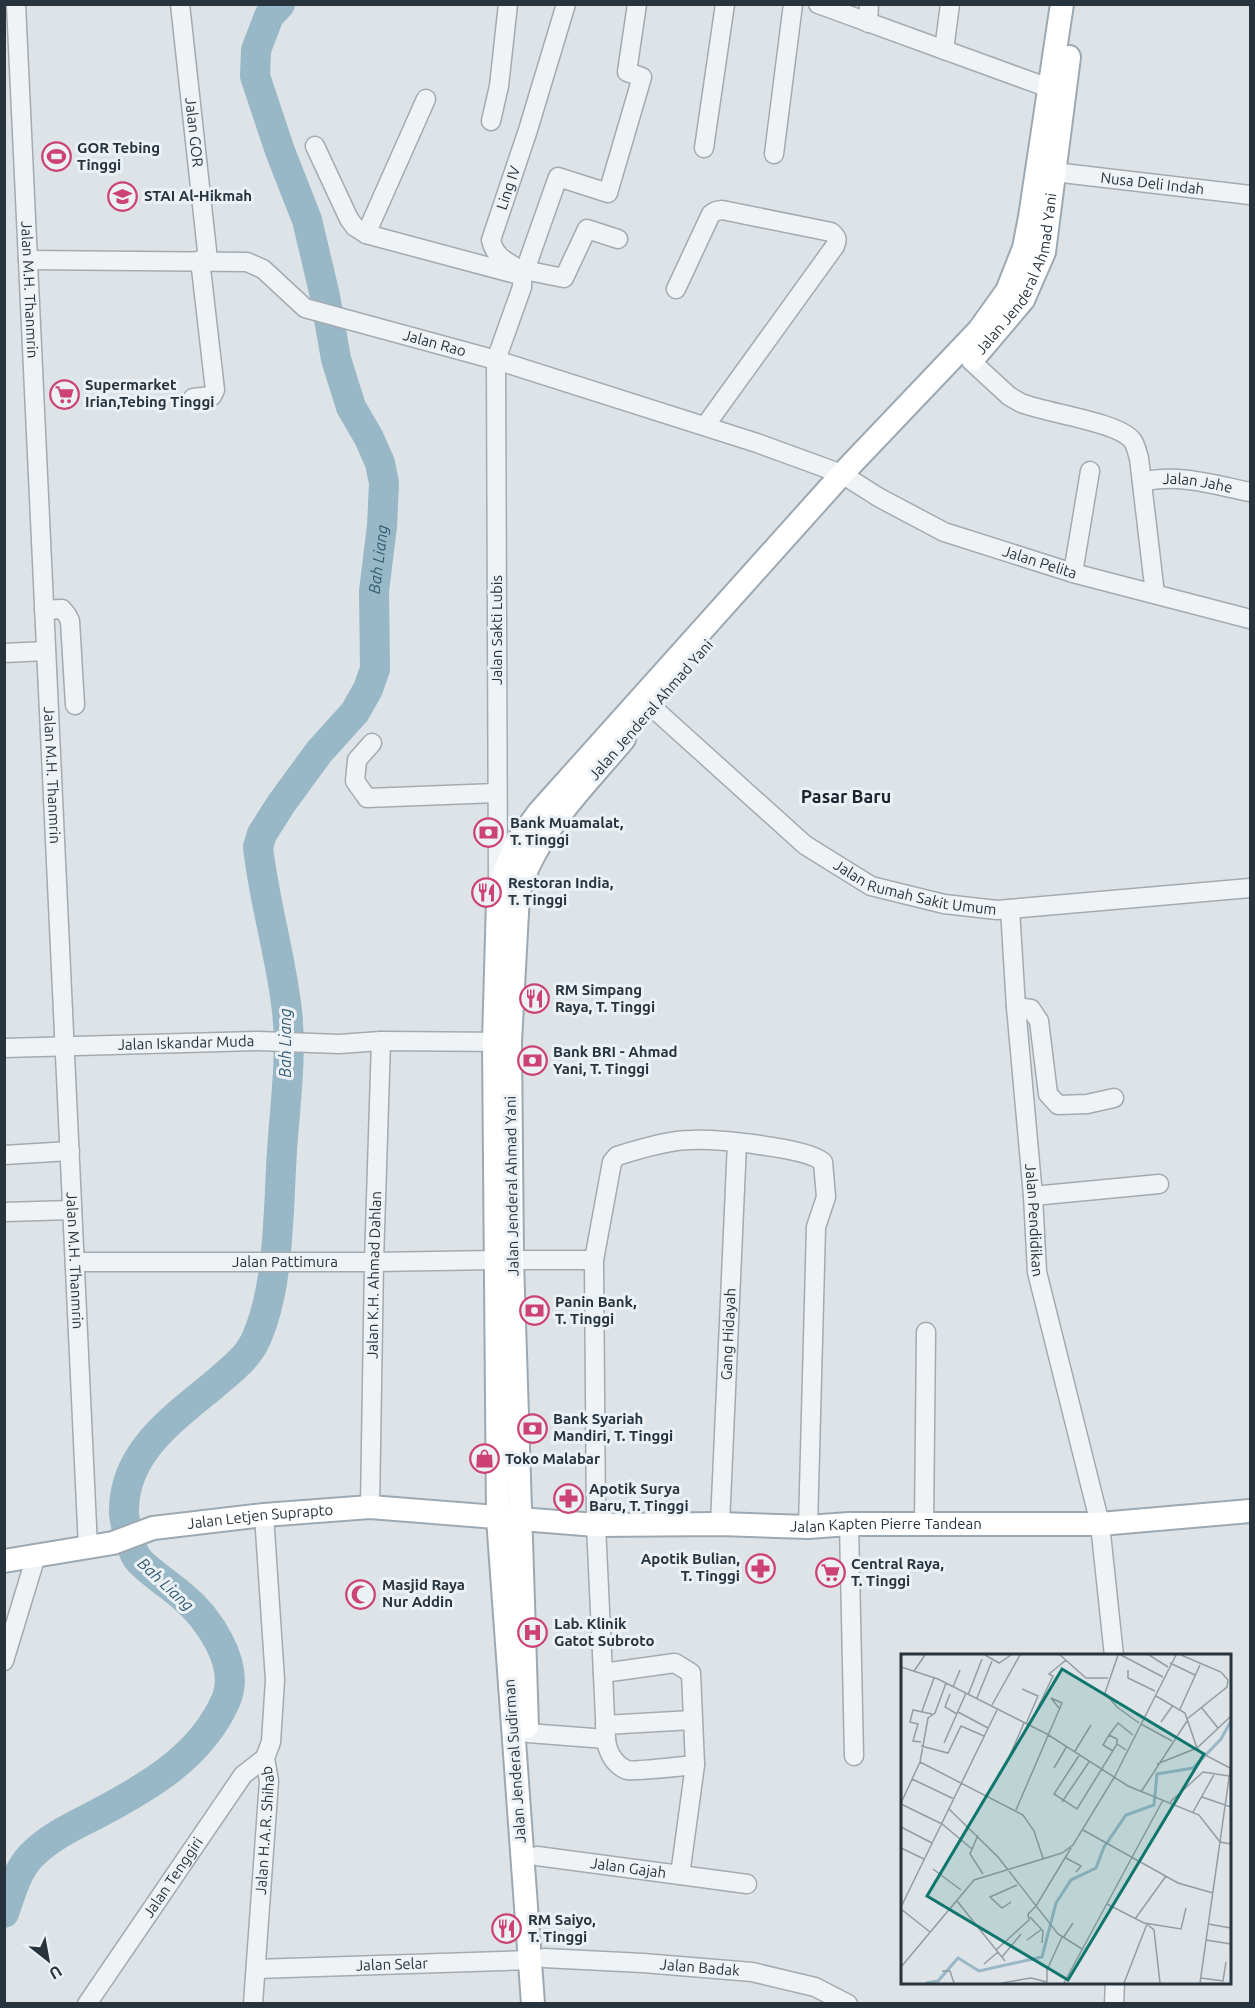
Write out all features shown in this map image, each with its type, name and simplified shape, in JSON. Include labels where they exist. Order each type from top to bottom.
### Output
[{"type":"main road","name":"Jalan Jenderal Ahmad Yani","points":[[848,478],[971,361],[1017,308],[1027,290],[1044,252],[1054,172],[1062,55],[1062,4]]},
{"type":"main road","name":"Jalan Jenderal Ahmad Yani","points":[[509,1519],[498,900],[504,872],[517,842],[539,812],[646,702],[848,478],[979,330],[1007,291],[1024,248],[1049,88],[1062,55],[1075,4]]},
{"type":"main road","name":"Jalan Jenderal Ahmad Yani","points":[[502,1042],[518,894],[524,874],[537,847],[646,702]]},
{"type":"main road","name":"Jalan Letjen Suprapto","points":[[4,1561],[113,1543],[153,1528],[264,1515],[370,1507],[509,1519]]},
{"type":"main road","name":"Jalan Kapten Pierre Tandean","points":[[509,1519],[596,1525],[720,1524],[808,1527],[849,1524],[1100,1524],[1250,1511]]},
{"type":"main road","name":"Jalan Jenderal Sudirman","points":[[509,1519],[537,1856],[537,1959],[533,2004]]},
{"type":"main road","name":"Jalan Jenderal Sudirman","points":[[509,1519],[537,1959],[548,2004]]},
{"type":"street","name":"Jalan M.H. Thanmrin","points":[[16,4],[88,1548]]},
{"type":"street","name":"Jalan GOR","points":[[180,4],[215,390],[212,396],[193,398]]},
{"type":"street","points":[[491,121],[499,86],[508,4]]},
{"type":"street","name":"Ling IV","points":[[522,272],[499,258],[491,240],[528,130],[566,4]]},
{"type":"street","points":[[496,360],[522,287],[522,272],[558,177],[608,193],[642,77],[627,72],[637,4]]},
{"type":"street","points":[[704,148],[725,4]]},
{"type":"street","points":[[774,154],[793,4]]},
{"type":"street","points":[[818,4],[869,14],[944,50],[1049,88]]},
{"type":"street","points":[[944,50],[950,4]]},
{"type":"street","points":[[366,234],[426,99]]},
{"type":"street","points":[[315,146],[349,219],[355,227],[366,234],[522,272],[564,278],[587,229],[618,239]]},
{"type":"street","name":"Nusa Deli Indah","points":[[1054,172],[1251,195]]},
{"type":"street","points":[[676,289],[711,214],[716,211],[722,210],[831,232],[836,236],[835,246],[705,426]]},
{"type":"street","name":"Jalan Rao","points":[[28,260],[234,260],[247,262],[263,269],[305,308],[496,360],[757,443],[848,478]]},
{"type":"street","name":"Jalan Sakti Lubis","points":[[496,360],[498,900]]},
{"type":"street","points":[[971,361],[1009,396],[1021,403],[1113,428],[1134,442],[1142,482],[1155,594]]},
{"type":"street","points":[[1072,573],[1090,471]]},
{"type":"street","name":"Jalan Pelita","points":[[848,478],[944,532],[1072,573],[1251,619]]},
{"type":"street","name":"Jalan Jahe","points":[[1142,482],[1178,478],[1251,492]]},
{"type":"street","points":[[44,610],[62,609],[70,621],[75,705]]},
{"type":"street","points":[[4,653],[46,651]]},
{"type":"street","name":"Jalan Rumah Sakit Umum","points":[[646,702],[805,844],[871,885],[944,904],[997,910],[1251,888]]},
{"type":"street","points":[[372,742],[357,760],[355,781],[367,798],[497,793]]},
{"type":"street","name":"Jalan Pendidikan","points":[[1010,909],[1037,1272],[1100,1524],[1114,1654]]},
{"type":"street","points":[[1016,1007],[1031,1009],[1039,1021],[1048,1094],[1058,1105],[1087,1104],[1114,1098]]},
{"type":"street","name":"Jalan Iskandar Muda","points":[[4,1048],[258,1041],[339,1044],[381,1041],[502,1042]]},
{"type":"street","name":"Jalan K.H. Ahmad Dahlan","points":[[370,1507],[381,1041]]},
{"type":"street","points":[[694,1766],[628,1770],[617,1763],[607,1750],[596,1525],[594,1260],[612,1162],[617,1156],[689,1139],[737,1143],[804,1153],[823,1162],[826,1197],[816,1227],[808,1527]]},
{"type":"street","name":"Gang Hidayah","points":[[720,1524],[737,1143]]},
{"type":"street","points":[[4,1155],[70,1151]]},
{"type":"street","points":[[1033,1196],[1159,1184]]},
{"type":"street","points":[[4,1212],[72,1210]]},
{"type":"street","name":"Jalan Pattimura","points":[[75,1262],[594,1260]]},
{"type":"street","points":[[924,1525],[926,1332]]},
{"type":"street","points":[[1250,1511],[1251,1522]]},
{"type":"street","name":"Jalan H.A.R. Shihab","points":[[253,2004],[269,1780],[265,1758],[271,1742],[275,1680],[264,1515]]},
{"type":"street","points":[[849,1524],[854,1756]]},
{"type":"street","points":[[4,1661],[36,1556]]},
{"type":"street","name":"Jalan Gajah","points":[[537,1856],[680,1875],[694,1766],[691,1673],[675,1663],[603,1673]]},
{"type":"street","points":[[528,1733],[606,1732],[692,1720]]},
{"type":"street","name":"Jalan Tenggiri","points":[[87,2004],[243,1775],[265,1758]]},
{"type":"street","points":[[680,1875],[747,1884]]},
{"type":"street","name":"Jalan Selar","points":[[256,1969],[537,1959]]},
{"type":"street","name":"Jalan Badak","points":[[537,1959],[643,1963],[752,1972],[815,1987],[848,2004]]},
{"type":"street","points":[[1114,2004],[1115,1984]]},
{"type":"waterway","name":"Bah Liang","points":[[4,1913],[18,1876],[31,1856],[61,1833],[153,1781],[188,1754],[215,1720],[226,1700],[229,1686],[229,1672],[225,1657],[211,1628],[191,1604],[137,1558],[128,1535],[124,1509],[127,1487],[134,1467],[145,1450],[173,1419],[242,1360],[256,1339],[270,1295],[276,1247],[289,1045],[284,990],[258,847],[262,834],[281,804],[319,752],[355,712],[368,689],[375,669],[374,591],[382,526],[384,483],[380,463],[351,407],[336,359],[325,296],[307,220],[280,151],[255,76],[256,50],[269,16],[280,4]]},
{"type":"place","name":"GOR Tebing Tinggi","points":[[56,157]]},
{"type":"place","name":"STAI Al-Hikmah","points":[[123,196]]},
{"type":"place","name":"Supermarket Irian,Tebing Tinggi","points":[[64,394]]},
{"type":"place","name":"Bank Muamalat, T. Tinggi","points":[[489,832]]},
{"type":"place","name":"Restoran India, T. Tinggi","points":[[487,892]]},
{"type":"place","name":"RM Simpang Raya, T. Tinggi","points":[[534,999]]},
{"type":"place","name":"Bank BRI - Ahmad Yani, T. Tinggi","points":[[532,1061]]},
{"type":"place","name":"Panin Bank, T. Tinggi","points":[[534,1311]]},
{"type":"place","name":"Bank Syariah Mandiri, T. Tinggi","points":[[532,1428]]},
{"type":"place","name":"Toko Malabar","points":[[484,1459]]},
{"type":"place","name":"Apotik Surya Baru, T. Tinggi","points":[[568,1498]]},
{"type":"place","name":"Apotik Bulian, T. Tinggi","points":[[761,1568]]},
{"type":"place","name":"Central Raya, T. Tinggi","points":[[830,1573]]},
{"type":"place","name":"Masjid Raya Nur Addin","points":[[361,1594]]},
{"type":"place","name":"Lab. Klinik Gatot Subroto","points":[[533,1633]]},
{"type":"place","name":"RM Saiyo, T. Tinggi","points":[[507,1929]]},
{"type":"district","name":"Pasar Baru","points":[[846,797]]}]
